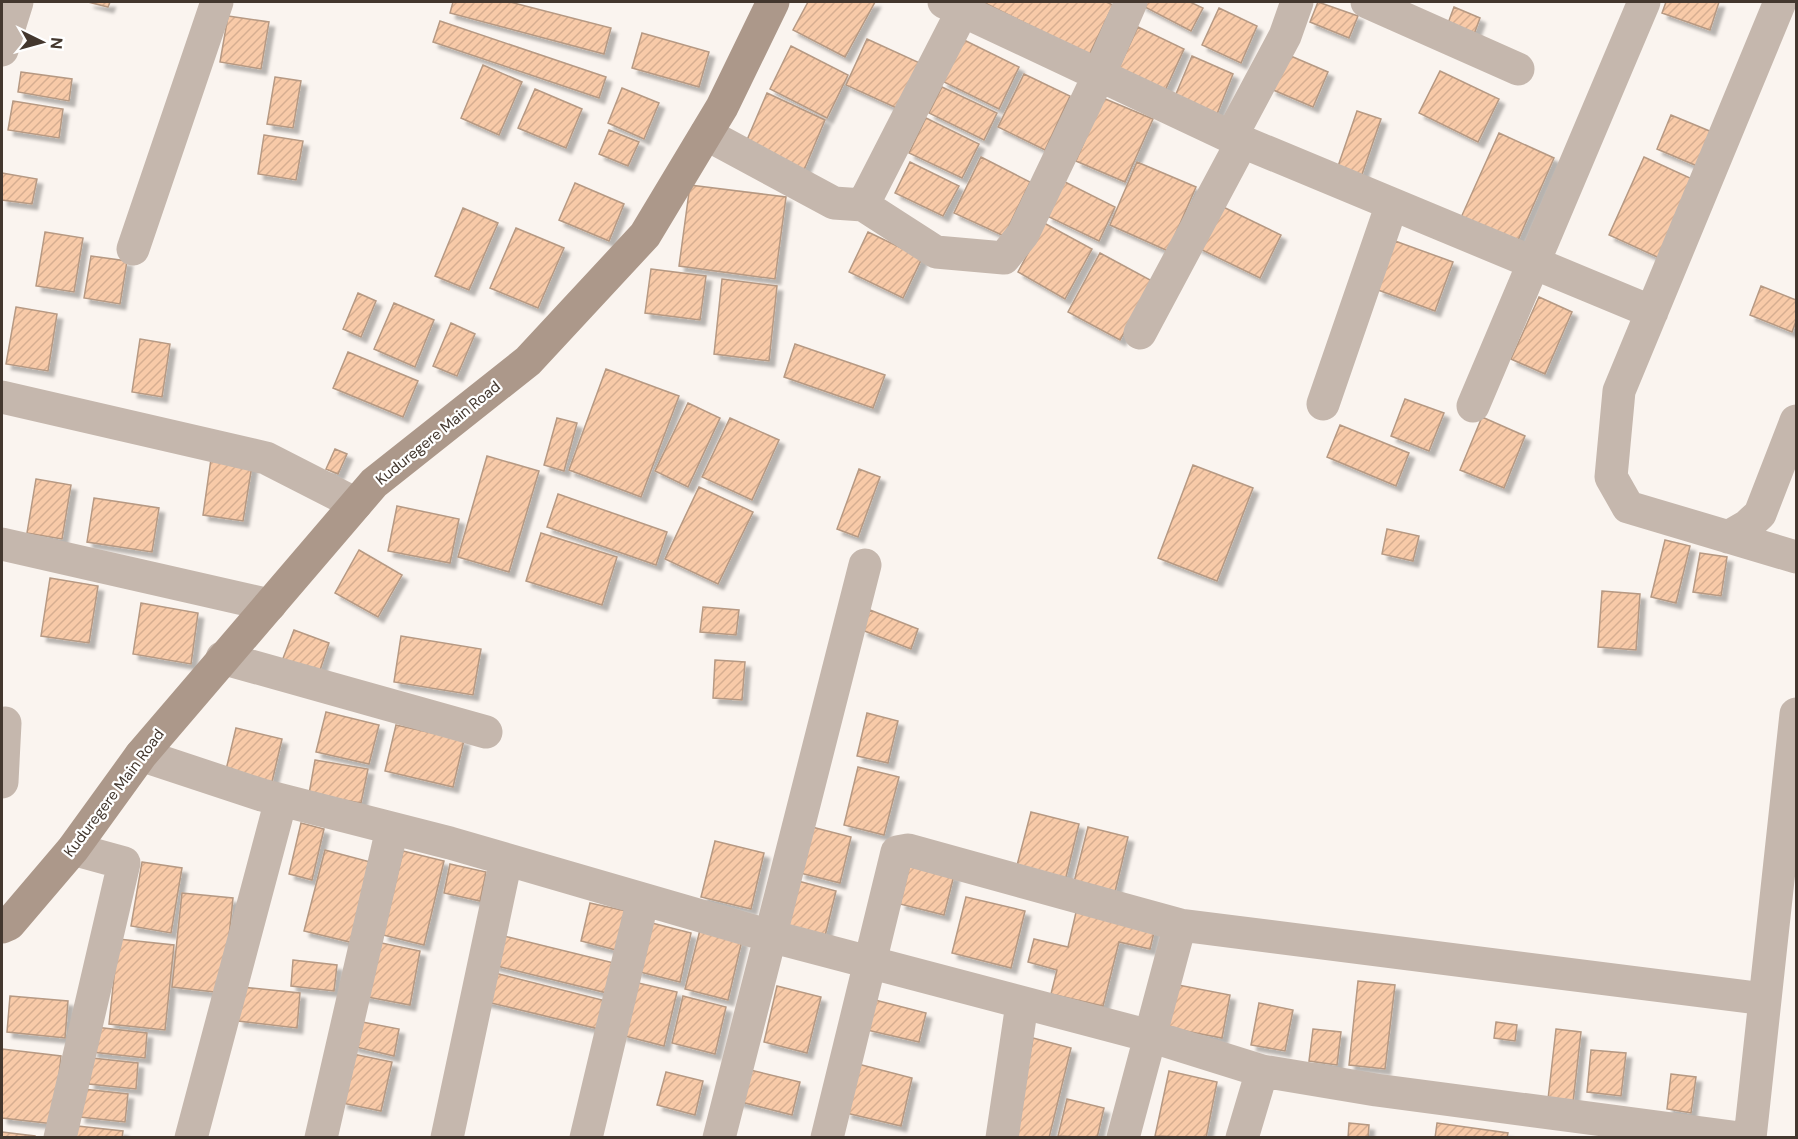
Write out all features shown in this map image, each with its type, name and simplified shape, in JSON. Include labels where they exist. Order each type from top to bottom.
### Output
[{"type":"street","points":[[2,50],[17,2]]},
{"type":"street","points":[[133,249],[216,2]]},
{"type":"street","name":"Kuduregere Main Road","points":[[2,927],[9,924],[73,849],[141,755],[374,483],[536,352],[645,236],[722,107],[773,2]]},
{"type":"street","points":[[706,134],[834,202],[863,205],[936,252],[1004,258],[1023,234],[1131,2]]},
{"type":"street","points":[[1140,333],[1237,140],[1285,36],[1297,2]]},
{"type":"street","points":[[1367,2],[1518,69]]},
{"type":"street","points":[[1473,406],[1644,2]]},
{"type":"street","points":[[1780,2],[1619,391],[1611,477],[1628,507],[1797,557]]},
{"type":"street","points":[[863,205],[958,4],[1099,75],[1237,140],[1652,312]]},
{"type":"street","points":[[1323,404],[1392,204]]},
{"type":"street","points":[[2,397],[266,458],[356,504]]},
{"type":"street","points":[[1728,537],[1747,526],[1760,514],[1797,421]]},
{"type":"street","points":[[2,544],[270,605]]},
{"type":"street","points":[[719,1137],[865,565]]},
{"type":"street","points":[[222,658],[486,732]]},
{"type":"street","points":[[2,782],[5,723]]},
{"type":"street","points":[[1750,1137],[1765,999],[1787,886],[1796,725]]},
{"type":"street","points":[[141,755],[281,800],[506,860],[770,936],[1150,1036],[1262,1071],[1376,1090],[1740,1137]]},
{"type":"street","points":[[191,1137],[281,800]]},
{"type":"street","points":[[321,1137],[392,829]]},
{"type":"street","points":[[60,1137],[124,863],[73,849]]},
{"type":"street","points":[[827,1137],[897,852],[908,850],[1180,925],[1765,999]]},
{"type":"street","points":[[447,1137],[506,860]]},
{"type":"street","points":[[586,1137],[643,899]]},
{"type":"street","points":[[1123,1137],[1180,925]]},
{"type":"street","points":[[1002,1137],[1022,1004]]},
{"type":"street","points":[[1242,1137],[1262,1071]]},
{"type":"building","points":[[88,2],[110,2],[108,7]]},
{"type":"building","points":[[453,2],[510,2],[611,28],[604,54],[450,13]]},
{"type":"building","points":[[808,2],[875,2],[845,57],[793,30]]},
{"type":"building","points":[[983,2],[1106,2],[1113,5],[1089,55]]},
{"type":"building","points":[[1142,2],[1190,2],[1203,8],[1191,31],[1141,5]]},
{"type":"building","points":[[1318,2],[1358,16],[1349,38],[1310,22]]},
{"type":"building","points":[[1666,2],[1719,2],[1710,30],[1662,13]]},
{"type":"building","points":[[1454,7],[1480,18],[1473,37],[1447,26]]},
{"type":"building","points":[[1219,8],[1257,26],[1241,63],[1202,45]]},
{"type":"building","points":[[228,16],[269,22],[261,69],[220,62]]},
{"type":"building","points":[[440,21],[606,77],[599,98],[433,42]]},
{"type":"building","points":[[1138,27],[1184,49],[1163,95],[1116,74]]},
{"type":"building","points":[[642,33],[709,52],[699,87],[632,68]]},
{"type":"building","points":[[867,39],[922,64],[901,110],[846,85]]},
{"type":"building","points":[[962,39],[1019,67],[999,109],[942,81]]},
{"type":"building","points":[[791,46],[848,75],[827,118],[770,89]]},
{"type":"building","points":[[1286,54],[1328,72],[1313,107],[1271,89]]},
{"type":"building","points":[[1192,56],[1233,74],[1215,119],[1173,101]]},
{"type":"building","points":[[483,65],[522,82],[499,135],[461,118]]},
{"type":"building","points":[[1440,71],[1499,99],[1478,142],[1419,113]]},
{"type":"building","points":[[21,72],[72,79],[69,101],[18,92]]},
{"type":"building","points":[[1024,74],[1070,96],[1045,150],[998,127]]},
{"type":"building","points":[[275,77],[301,81],[293,128],[267,124]]},
{"type":"building","points":[[942,87],[997,113],[984,140],[929,113]]},
{"type":"building","points":[[622,88],[659,103],[644,139],[608,123]]},
{"type":"building","points":[[535,89],[582,109],[566,148],[518,128]]},
{"type":"building","points":[[767,93],[825,120],[804,170],[747,140]]},
{"type":"building","points":[[1103,98],[1153,119],[1125,182],[1076,161]]},
{"type":"building","points":[[13,101],[63,109],[59,138],[8,130]]},
{"type":"building","points":[[1357,111],[1381,119],[1359,183],[1335,175]]},
{"type":"building","points":[[1671,115],[1724,137],[1709,171],[1657,149]]},
{"type":"building","points":[[926,118],[979,144],[962,178],[909,153]]},
{"type":"building","points":[[609,130],[639,142],[628,166],[599,154]]},
{"type":"building","points":[[1499,133],[1554,158],[1515,247],[1459,222]]},
{"type":"building","points":[[264,135],[303,141],[296,180],[258,174]]},
{"type":"building","points":[[981,157],[1030,182],[1004,236],[954,213]]},
{"type":"building","points":[[1644,157],[1701,183],[1666,261],[1609,235]]},
{"type":"building","points":[[910,162],[959,186],[943,216],[895,193]]},
{"type":"building","points":[[1137,162],[1196,187],[1168,251],[1110,225]]},
{"type":"building","points":[[2,173],[37,179],[32,204],[2,200]]},
{"type":"building","points":[[1063,181],[1115,207],[1099,241],[1047,216]]},
{"type":"building","points":[[575,183],[624,204],[609,241],[559,220]]},
{"type":"building","points":[[690,185],[786,197],[775,279],[679,266]]},
{"type":"building","points":[[1217,204],[1281,235],[1260,278],[1196,247]]},
{"type":"building","points":[[463,208],[498,223],[469,290],[435,276]]},
{"type":"building","points":[[1044,223],[1092,249],[1065,299],[1018,272]]},
{"type":"building","points":[[516,228],[564,248],[538,308],[490,288]]},
{"type":"building","points":[[45,232],[83,238],[74,292],[36,286]]},
{"type":"building","points":[[868,232],[922,258],[903,298],[849,272]]},
{"type":"building","points":[[1395,241],[1453,262],[1435,311],[1378,290]]},
{"type":"building","points":[[1100,253],[1152,281],[1120,340],[1068,312]]},
{"type":"building","points":[[91,256],[127,261],[120,304],[84,298]]},
{"type":"building","points":[[651,269],[706,276],[700,320],[645,313]]},
{"type":"building","points":[[722,279],[777,286],[769,361],[714,354]]},
{"type":"building","points":[[1761,286],[1796,300],[1796,321],[1792,332],[1750,315]]},
{"type":"building","points":[[358,293],[376,301],[361,337],[343,329]]},
{"type":"building","points":[[1539,297],[1572,312],[1545,374],[1511,359]]},
{"type":"building","points":[[394,303],[434,320],[415,367],[374,349]]},
{"type":"building","points":[[16,307],[57,314],[48,371],[6,364]]},
{"type":"building","points":[[451,323],[475,334],[457,376],[433,366]]},
{"type":"building","points":[[140,339],[170,344],[162,397],[132,392]]},
{"type":"building","points":[[795,344],[885,375],[873,408],[784,377]]},
{"type":"building","points":[[348,352],[418,381],[403,417],[333,388]]},
{"type":"building","points":[[606,369],[679,396],[641,497],[569,470]]},
{"type":"building","points":[[1405,399],[1444,413],[1429,451],[1391,436]]},
{"type":"building","points":[[688,403],[720,418],[688,487],[655,471]]},
{"type":"building","points":[[1482,417],[1525,436],[1504,488],[1460,470]]},
{"type":"building","points":[[557,418],[577,423],[564,471],[544,465]]},
{"type":"building","points":[[730,418],[779,440],[752,500],[702,477]]},
{"type":"building","points":[[1340,425],[1409,453],[1396,486],[1327,457]]},
{"type":"building","points":[[335,449],[347,454],[338,474],[326,469]]},
{"type":"building","points":[[212,452],[253,459],[243,521],[203,515]]},
{"type":"building","points":[[487,456],[539,471],[509,572],[458,557]]},
{"type":"building","points":[[1193,465],[1253,488],[1217,581],[1158,558]]},
{"type":"building","points":[[859,469],[880,477],[858,537],[837,529]]},
{"type":"building","points":[[36,479],[71,485],[62,539],[27,533]]},
{"type":"building","points":[[699,487],[753,512],[718,584],[665,559]]},
{"type":"building","points":[[558,494],[667,532],[656,565],[547,527]]},
{"type":"building","points":[[94,498],[159,508],[152,552],[87,542]]},
{"type":"building","points":[[397,506],[459,519],[450,563],[388,551]]},
{"type":"building","points":[[1387,529],[1419,536],[1413,561],[1382,554]]},
{"type":"building","points":[[541,533],[617,557],[602,605],[526,581]]},
{"type":"building","points":[[1665,540],[1690,546],[1676,603],[1651,597]]},
{"type":"building","points":[[359,550],[402,575],[378,617],[335,593]]},
{"type":"building","points":[[1700,553],[1727,557],[1721,596],[1693,592]]},
{"type":"building","points":[[50,578],[98,586],[89,643],[41,636]]},
{"type":"building","points":[[1602,591],[1640,594],[1636,650],[1598,647]]},
{"type":"building","points":[[141,603],[198,613],[191,664],[133,654]]},
{"type":"building","points":[[703,607],[739,610],[736,635],[700,632]]},
{"type":"building","points":[[870,610],[918,629],[911,649],[862,630]]},
{"type":"building","points":[[294,630],[329,643],[320,670],[282,661]]},
{"type":"building","points":[[401,636],[481,649],[473,695],[394,682]]},
{"type":"building","points":[[715,660],[745,662],[742,700],[713,698]]},
{"type":"building","points":[[326,712],[379,725],[369,764],[316,752]]},
{"type":"building","points":[[867,713],[898,721],[888,763],[857,756]]},
{"type":"building","points":[[396,725],[464,740],[453,787],[385,771]]},
{"type":"building","points":[[236,728],[282,739],[271,786],[225,774]]},
{"type":"building","points":[[315,760],[368,769],[361,803],[309,794]]},
{"type":"building","points":[[858,767],[899,777],[884,835],[844,825]]},
{"type":"building","points":[[1031,812],[1079,824],[1064,885],[1015,873]]},
{"type":"building","points":[[301,823],[324,829],[312,880],[289,874]]},
{"type":"building","points":[[812,827],[851,837],[840,883],[800,873]]},
{"type":"building","points":[[1088,827],[1128,837],[1114,896],[1073,886]]},
{"type":"building","points":[[715,841],[764,853],[751,909],[701,897]]},
{"type":"building","points":[[325,850],[374,863],[354,943],[304,931]]},
{"type":"building","points":[[403,851],[444,861],[424,945],[383,935]]},
{"type":"building","points":[[142,862],[182,868],[171,933],[131,926]]},
{"type":"building","points":[[450,864],[486,872],[480,901],[444,893]]},
{"type":"building","points":[[910,864],[954,875],[944,915],[900,904]]},
{"type":"building","points":[[798,881],[836,891],[824,940],[786,931]]},
{"type":"building","points":[[182,893],[233,898],[223,993],[172,987]]},
{"type":"building","points":[[966,897],[1025,911],[1011,968],[952,953]]},
{"type":"building","points":[[590,903],[626,911],[616,950],[581,941]]},
{"type":"building","points":[[1077,908],[1155,928],[1150,949],[1119,942],[1103,1006],[1051,994],[1057,970],[1028,962],[1034,939],[1068,947]]},
{"type":"building","points":[[648,922],[691,933],[680,982],[636,971]]},
{"type":"building","points":[[700,930],[742,940],[728,1000],[685,989]]},
{"type":"building","points":[[500,935],[614,963],[607,993],[493,965]]},
{"type":"building","points":[[118,939],[174,945],[165,1030],[109,1024]]},
{"type":"building","points":[[372,941],[420,951],[410,1005],[362,996]]},
{"type":"building","points":[[293,960],[337,965],[334,991],[291,986]]},
{"type":"building","points":[[491,972],[606,1001],[599,1029],[483,1001]]},
{"type":"building","points":[[1358,981],[1395,985],[1385,1069],[1349,1065]]},
{"type":"building","points":[[634,982],[677,992],[664,1046],[621,1035]]},
{"type":"building","points":[[1173,984],[1230,995],[1222,1038],[1165,1027]]},
{"type":"building","points":[[777,986],[821,997],[807,1053],[764,1042]]},
{"type":"building","points":[[241,987],[300,993],[297,1028],[238,1021]]},
{"type":"building","points":[[10,996],[68,1001],[65,1038],[7,1032]]},
{"type":"building","points":[[683,996],[726,1007],[715,1054],[672,1043]]},
{"type":"building","points":[[875,1000],[926,1013],[919,1042],[867,1030]]},
{"type":"building","points":[[1259,1003],[1293,1010],[1285,1051],[1251,1045]]},
{"type":"building","points":[[357,1021],[399,1029],[394,1056],[352,1046]]},
{"type":"building","points":[[1496,1022],[1517,1025],[1515,1041],[1494,1038]]},
{"type":"building","points":[[95,1027],[147,1033],[145,1058],[92,1052]]},
{"type":"building","points":[[1313,1029],[1341,1032],[1337,1065],[1309,1061]]},
{"type":"building","points":[[1556,1029],[1581,1032],[1572,1111],[1547,1108]]},
{"type":"building","points":[[1033,1038],[1071,1048],[1049,1138],[1014,1138]]},
{"type":"building","points":[[2,1049],[61,1056],[54,1124],[2,1118]]},
{"type":"building","points":[[1591,1050],[1626,1053],[1621,1096],[1587,1092]]},
{"type":"building","points":[[353,1054],[392,1062],[381,1111],[342,1103]]},
{"type":"building","points":[[92,1058],[138,1063],[136,1089],[89,1084]]},
{"type":"building","points":[[858,1064],[912,1078],[901,1126],[846,1113]]},
{"type":"building","points":[[746,1069],[800,1082],[792,1115],[737,1101]]},
{"type":"building","points":[[1169,1071],[1217,1082],[1206,1138],[1155,1136]]},
{"type":"building","points":[[666,1072],[703,1081],[695,1115],[657,1105]]},
{"type":"building","points":[[1671,1074],[1696,1077],[1691,1113],[1667,1109]]},
{"type":"building","points":[[83,1089],[128,1094],[125,1122],[80,1117]]},
{"type":"building","points":[[1067,1099],[1104,1108],[1097,1138],[1058,1136]]},
{"type":"building","points":[[1349,1123],[1369,1125],[1368,1138],[1348,1138]]},
{"type":"building","points":[[1437,1123],[1508,1133],[1507,1138],[1435,1138]]},
{"type":"building","points":[[68,1125],[123,1131],[122,1138],[67,1138]]},
{"type":"building","points":[[2,1132],[35,1136],[35,1138],[2,1138]]}]
